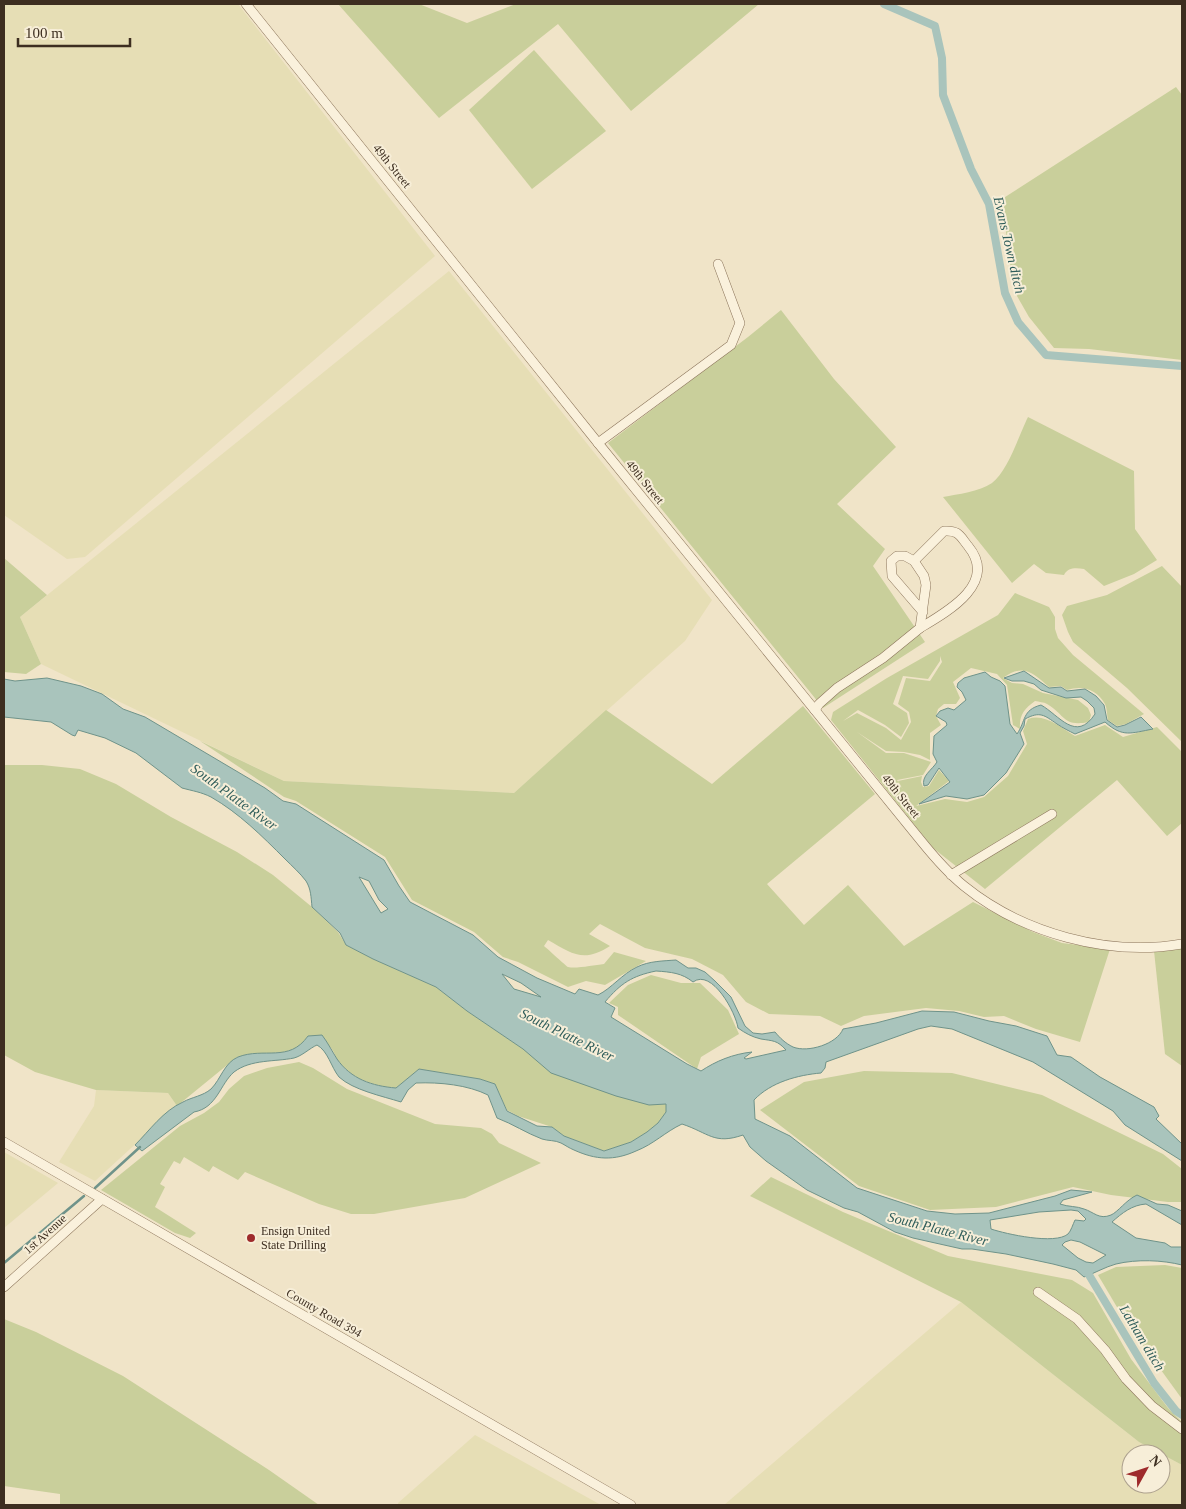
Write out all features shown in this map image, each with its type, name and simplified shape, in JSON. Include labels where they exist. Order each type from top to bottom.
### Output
[{"type":"street","name":"49th Street","points":[[246,4],[598,443],[922,842],[951,875],[996,908],[1043,930],[1059,935],[1092,944],[1122,947],[1182,944]]},
{"type":"street","points":[[598,443],[731,345],[740,323],[718,264]]},
{"type":"street","points":[[815,710],[837,688],[883,658],[920,628],[946,612],[972,589],[977,580],[978,564],[972,550],[952,530],[944,531],[914,561]]},
{"type":"street","points":[[920,628],[923,612],[926,585],[924,576],[914,561],[905,556],[898,556],[891,562],[892,576],[923,612]]},
{"type":"street","points":[[951,875],[1052,814]]},
{"type":"street","name":"County Road 394","points":[[4,1142],[631,1505]]},
{"type":"street","name":"1st Avenue","points":[[4,1287],[102,1199]]},
{"type":"street","points":[[1038,1292],[1077,1319],[1105,1350],[1126,1379],[1152,1406],[1182,1429]]},
{"type":"shaded area","points":[[4,4],[238,4],[435,256],[85,557],[67,559],[4,515]]},
{"type":"shaded area","points":[[449,271],[712,600],[685,641],[514,793],[284,781],[41,664],[20,617]]},
{"type":"shaded area","points":[[96,1090],[168,1093],[177,1106],[95,1181],[59,1162],[94,1106]]},
{"type":"shaded area","points":[[4,1152],[58,1183],[4,1228]]},
{"type":"shaded area","points":[[961,1302],[1143,1444],[1121,1444],[1121,1494],[1171,1494],[1171,1459],[1182,1465],[1182,1505],[724,1505]]},
{"type":"shaded area","points":[[475,1435],[601,1505],[398,1505]]},
{"type":"green space","points":[[338,4],[419,4],[467,23],[516,4],[759,4],[631,111],[558,24],[439,118]]},
{"type":"green space","points":[[534,50],[606,131],[532,189],[469,110]]},
{"type":"green space","points":[[1176,87],[1182,95],[1182,360],[1089,349],[1054,348],[1029,317],[1013,289],[1002,199]]},
{"type":"green space","points":[[781,310],[834,379],[896,447],[837,504],[885,549],[873,566],[925,642],[823,708],[608,443]]},
{"type":"green space","points":[[1028,417],[1134,471],[1135,529],[1157,560],[1134,574],[1104,586],[1084,569],[1070,569],[1064,575],[1046,573],[1034,564],[1012,583],[943,497],[975,491],[992,483],[1008,462]]},
{"type":"green space","points":[[4,558],[47,595],[20,617],[41,664],[26,674],[4,672]]},
{"type":"green space","points":[[1162,566],[1182,587],[1182,742],[1127,688],[1073,642],[1062,615],[1067,606],[1107,595]]},
{"type":"green space","points":[[1015,593],[1049,607],[1055,617],[1055,629],[1058,638],[1073,655],[1144,714],[1126,724],[1117,726],[1108,720],[1105,704],[1093,692],[1084,688],[1067,690],[1061,686],[1049,687],[1033,674],[1016,671],[1003,678],[1012,683],[1023,684],[1043,693],[1078,700],[1088,708],[1091,715],[1089,722],[1074,723],[1065,719],[1047,704],[1035,701],[1023,713],[1020,720],[1020,729],[1013,725],[1007,685],[997,674],[971,668],[953,682],[960,698],[956,704],[944,704],[938,709],[936,716],[941,725],[930,733],[930,760],[920,755],[904,752],[886,751],[857,732],[886,753],[904,753],[931,762],[923,775],[897,780],[904,791],[898,781],[922,776],[921,782],[923,787],[929,786],[939,770],[949,781],[916,806],[945,799],[967,802],[984,797],[1008,776],[1027,744],[1023,731],[1028,719],[1041,718],[1047,720],[1075,736],[1105,725],[1123,737],[1157,727],[1182,752],[1182,823],[1167,836],[1117,780],[985,889],[933,848],[831,720],[833,712],[887,678],[998,615]],"holes":[[[940,656],[942,662],[930,681],[906,678],[898,704],[909,712],[911,722],[901,740],[886,728],[857,713],[843,721],[858,710],[885,725],[901,737],[909,723],[907,713],[893,704],[903,676],[928,679],[940,661]]]},
{"type":"green space","points":[[803,706],[875,794],[767,884],[804,925],[848,885],[904,946],[973,902],[1033,932],[1062,943],[1110,949],[1080,1042],[1036,1029],[1004,1016],[984,1017],[959,1011],[926,1008],[864,1016],[841,1026],[820,1016],[769,1014],[746,1002],[723,975],[692,959],[645,948],[600,924],[589,934],[610,946],[601,951],[593,954],[578,955],[548,940],[544,946],[568,967],[604,964],[614,952],[646,961],[605,985],[586,981],[568,987],[518,962],[503,957],[474,932],[412,900],[385,857],[296,801],[284,797],[200,741],[284,781],[514,793],[606,710],[712,784]]},
{"type":"green space","points":[[4,765],[42,765],[80,769],[116,784],[171,817],[237,852],[273,875],[312,907],[338,932],[346,945],[436,987],[467,1011],[523,1049],[666,1104],[666,1112],[658,1123],[647,1132],[631,1142],[604,1151],[564,1136],[552,1127],[518,1116],[507,1110],[495,1084],[480,1079],[419,1069],[396,1088],[371,1083],[349,1072],[337,1059],[329,1046],[322,1041],[308,1036],[293,1051],[237,1057],[177,1106],[168,1093],[96,1090],[35,1072],[4,1055]]},
{"type":"green space","points":[[1182,947],[1182,1066],[1165,1054],[1154,951]]},
{"type":"green space","points":[[651,975],[681,983],[700,983],[728,1010],[739,1034],[701,1057],[697,1069],[618,1015],[618,1007],[609,1003],[628,985]]},
{"type":"green space","points":[[299,1062],[313,1068],[347,1089],[435,1124],[481,1128],[492,1134],[499,1143],[541,1163],[465,1198],[374,1214],[351,1214],[319,1204],[245,1172],[238,1180],[213,1166],[209,1172],[184,1157],[180,1164],[174,1161],[160,1184],[165,1187],[155,1207],[196,1233],[190,1238],[175,1233],[101,1190],[180,1126],[204,1113],[219,1102],[229,1089],[244,1076],[267,1068]]},
{"type":"green space","points":[[864,1071],[952,1073],[1042,1095],[1163,1154],[1182,1169],[1182,1202],[1111,1195],[1073,1187],[996,1207],[930,1210],[859,1186],[760,1110],[804,1082]]},
{"type":"green space","points":[[771,1177],[843,1212],[948,1256],[1072,1280],[1093,1293],[1131,1359],[1168,1408],[1182,1422],[1182,1465],[1171,1459],[1171,1444],[1143,1444],[1139,1442],[961,1302],[750,1196]]},
{"type":"green space","points":[[1165,1265],[1182,1268],[1182,1399],[1124,1319],[1098,1275],[1116,1267]]},
{"type":"green space","points":[[4,1319],[36,1332],[123,1376],[269,1470],[319,1505],[60,1505],[60,1494],[4,1486]]},
{"type":"water","points":[[1024,671],[1049,688],[1061,687],[1067,691],[1085,689],[1096,696],[1104,705],[1107,720],[1117,727],[1141,717],[1153,729],[1128,733],[1117,730],[1105,722],[1075,734],[1045,716],[1034,715],[1025,719],[1020,733],[1024,744],[1006,773],[984,795],[967,799],[946,796],[919,804],[950,782],[939,768],[928,785],[924,786],[923,782],[925,776],[937,762],[933,754],[934,736],[947,725],[946,722],[936,716],[940,711],[948,708],[954,710],[966,700],[957,687],[958,683],[964,678],[985,672],[1005,686],[1010,724],[1017,734],[1027,713],[1041,705],[1074,727],[1088,722],[1095,714],[1094,708],[1081,697],[1066,698],[1041,690],[1034,684],[1004,678]]},
{"type":"water","name":"South Platte River","points":[[47,678],[81,686],[102,694],[123,709],[145,717],[265,788],[283,801],[296,804],[384,860],[410,902],[473,935],[498,957],[537,978],[575,994],[579,989],[598,995],[637,967],[651,962],[676,960],[688,968],[696,968],[705,972],[715,981],[731,997],[745,1026],[753,1033],[775,1032],[788,1044],[799,1049],[814,1048],[828,1043],[835,1039],[843,1029],[922,1011],[954,1012],[1016,1026],[1047,1036],[1057,1055],[1071,1057],[1100,1077],[1154,1107],[1159,1116],[1156,1119],[1182,1144],[1182,1161],[1125,1125],[1113,1111],[1033,1062],[952,1029],[931,1026],[826,1062],[825,1068],[821,1073],[785,1080],[768,1088],[754,1100],[755,1119],[790,1136],[857,1188],[927,1211],[955,1214],[989,1213],[1071,1190],[1092,1192],[1063,1200],[1060,1204],[1088,1210],[1103,1217],[1111,1215],[1137,1195],[1157,1204],[1168,1205],[1182,1211],[1182,1225],[1146,1204],[1132,1208],[1112,1222],[1136,1238],[1165,1243],[1171,1247],[1182,1247],[1182,1265],[1158,1261],[1132,1261],[1112,1265],[1084,1277],[1076,1270],[1053,1264],[1006,1254],[962,1249],[913,1238],[895,1232],[858,1212],[844,1208],[807,1190],[766,1161],[750,1147],[743,1135],[725,1139],[712,1137],[682,1124],[648,1145],[628,1154],[613,1158],[590,1156],[559,1142],[536,1137],[497,1118],[488,1095],[472,1089],[435,1083],[416,1083],[408,1090],[401,1102],[352,1086],[339,1077],[327,1055],[317,1045],[294,1058],[255,1063],[234,1072],[208,1106],[194,1112],[142,1151],[135,1145],[157,1121],[169,1110],[211,1089],[233,1060],[248,1054],[284,1052],[301,1044],[308,1036],[322,1035],[337,1059],[349,1072],[370,1083],[396,1088],[419,1069],[480,1079],[495,1084],[507,1111],[537,1126],[552,1127],[564,1136],[604,1151],[631,1142],[647,1132],[658,1123],[666,1112],[666,1104],[649,1105],[616,1096],[551,1073],[523,1049],[467,1011],[436,987],[346,945],[340,933],[312,907],[309,887],[301,875],[250,825],[221,803],[204,794],[182,788],[136,753],[105,738],[78,730],[75,736],[51,722],[4,717],[4,679],[15,681]],"holes":[[[359,877],[369,881],[379,900],[388,909],[381,913]],[[656,971],[667,972],[680,975],[693,982],[700,979],[708,981],[715,986],[728,1003],[738,1028],[755,1037],[777,1043],[786,1050],[746,1059],[744,1058],[752,1052],[738,1054],[719,1061],[701,1071],[687,1064],[611,1017],[615,1008],[605,1002],[628,981]],[[502,974],[521,983],[541,997],[514,989]],[[1071,1210],[1078,1211],[1086,1219],[1084,1221],[1075,1220],[1068,1234],[1053,1239],[1030,1238],[991,1229],[990,1220],[1039,1212]],[[1071,1240],[1080,1242],[1106,1255],[1093,1263],[1086,1262],[1062,1245]]]},
{"type":"waterway","name":"Evans Town ditch","points":[[884,4],[935,26],[942,58],[943,95],[971,169],[989,204],[1005,293],[1018,322],[1046,355],[1182,366]]},
{"type":"waterway","points":[[95,1188],[140,1147]]},
{"type":"waterway","points":[[4,1263],[84,1196]]},
{"type":"waterway","name":"Latham ditch","points":[[1086,1270],[1154,1383],[1176,1411],[1182,1415]]},
{"type":"place","name":"Ensign United State Drilling","points":[[251,1238]]}]
